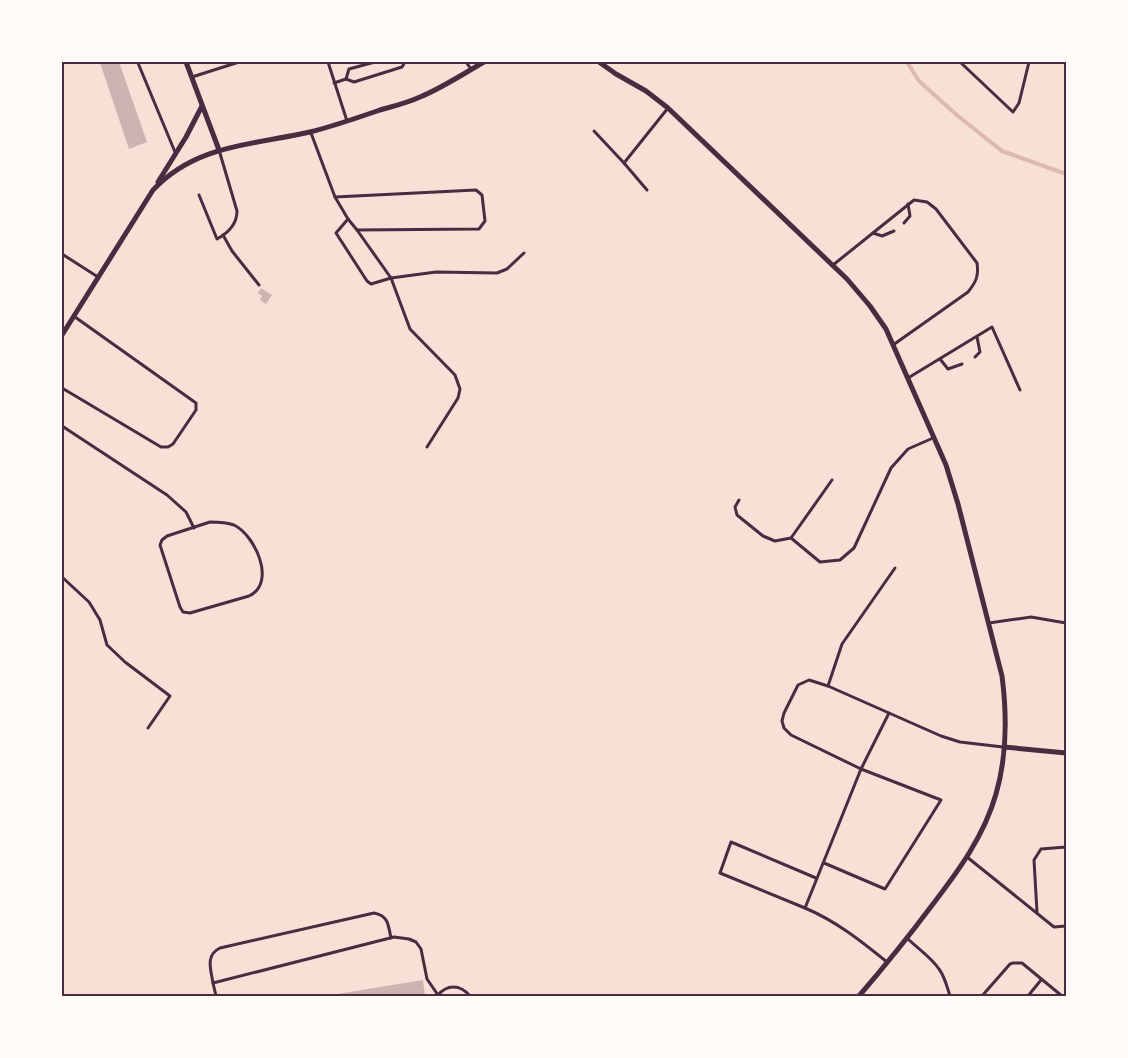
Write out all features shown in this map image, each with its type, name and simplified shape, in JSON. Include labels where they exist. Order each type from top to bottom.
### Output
[{"type":"street","points":[[186,62],[219,150]]},
{"type":"street","points":[[153,190],[169,175],[195,159],[219,150],[310,132],[418,98],[484,62]]},
{"type":"street","points":[[599,62],[646,91],[668,108],[847,279],[870,306],[880,319],[908,378],[946,465],[958,504],[999,661],[1004,689],[1006,713],[1004,747],[996,794],[968,857],[907,938],[859,996]]},
{"type":"street","points":[[62,335],[176,153],[202,106]]},
{"type":"street","points":[[1004,747],[1066,753]]},
{"type":"lane","points":[[139,62],[176,153]]},
{"type":"lane","points":[[222,62],[224,67]]},
{"type":"lane","points":[[192,77],[239,62]]},
{"type":"lane","points":[[327,62],[347,121]]},
{"type":"lane","points":[[346,79],[349,69],[375,62]]},
{"type":"lane","points":[[334,82],[346,79],[354,82],[402,67],[405,62]]},
{"type":"lane","points":[[466,62],[471,69]]},
{"type":"lane","points":[[960,62],[1012,112],[1018,103],[1029,62]]},
{"type":"lane","points":[[624,163],[668,108]]},
{"type":"lane","points":[[594,131],[647,190]]},
{"type":"lane","points":[[310,132],[335,197],[348,219],[391,278],[410,329],[455,375],[459,389],[458,398],[427,447]]},
{"type":"lane","points":[[199,195],[217,239],[224,236],[231,229],[237,217],[237,211],[219,150]]},
{"type":"lane","points":[[335,197],[476,190],[482,195],[485,221],[479,229],[357,230]]},
{"type":"lane","points":[[832,265],[914,200],[927,202],[936,209],[977,263],[979,274],[968,292],[893,345]]},
{"type":"lane","points":[[904,224],[910,216],[908,204]]},
{"type":"lane","points":[[348,219],[336,232],[367,281],[372,284],[391,278],[436,272],[497,273],[507,269],[524,253]]},
{"type":"lane","points":[[873,233],[882,236],[894,231]]},
{"type":"lane","points":[[224,236],[232,251],[259,285]]},
{"type":"lane","points":[[62,254],[98,277]]},
{"type":"lane","points":[[62,388],[161,447],[173,444],[196,410],[196,404],[73,316]]},
{"type":"lane","points":[[908,378],[992,327],[1020,390]]},
{"type":"lane","points":[[975,357],[980,352],[977,336]]},
{"type":"lane","points":[[940,358],[948,369],[962,364]]},
{"type":"lane","points":[[62,426],[167,495],[186,512],[194,528]]},
{"type":"lane","points":[[791,538],[820,562],[840,560],[854,548],[891,468],[908,449],[934,437]]},
{"type":"lane","points":[[739,500],[735,507],[737,515],[763,536],[775,541],[791,538],[832,480]]},
{"type":"lane","points":[[210,522],[224,522],[233,525],[248,536],[254,545],[263,573],[261,586],[256,592],[190,613],[183,612],[160,545],[167,536],[194,528],[210,522]]},
{"type":"lane","points":[[828,686],[842,644],[895,568]]},
{"type":"lane","points":[[62,577],[89,602],[100,620],[107,645],[124,662],[170,696],[148,728]]},
{"type":"lane","points":[[989,623],[1031,617],[1066,623]]},
{"type":"lane","points":[[823,863],[885,889],[940,800],[861,769],[791,735],[784,728],[782,721],[788,702],[798,685],[808,680],[828,686],[960,742],[1004,747]]},
{"type":"lane","points":[[805,908],[861,769],[889,713]]},
{"type":"lane","points":[[817,878],[731,842],[720,873],[821,915],[843,927],[887,962]]},
{"type":"lane","points":[[1037,912],[1034,860],[1041,849],[1066,847]]},
{"type":"lane","points":[[968,857],[1054,927],[1066,926]]},
{"type":"lane","points":[[216,996],[209,965],[215,950],[220,948],[374,913],[386,919],[391,938]]},
{"type":"lane","points":[[213,983],[391,938],[409,939],[416,942],[420,949],[427,979],[438,996],[446,988],[457,987],[470,996]]},
{"type":"lane","points":[[907,938],[939,969],[950,996]]},
{"type":"lane","points":[[982,996],[1013,963],[1022,963],[1062,996]]},
{"type":"lane","points":[[1028,996],[1041,980]]},
{"type":"building","points":[[119,62],[147,142],[129,149],[100,63]]},
{"type":"building","points":[[261,288],[272,295],[266,304],[260,300],[262,296],[258,293]]},
{"type":"building","points":[[423,980],[425,996],[331,995]]},
{"type":"waterway","points":[[907,62],[919,81],[1002,151],[1066,174]]}]
